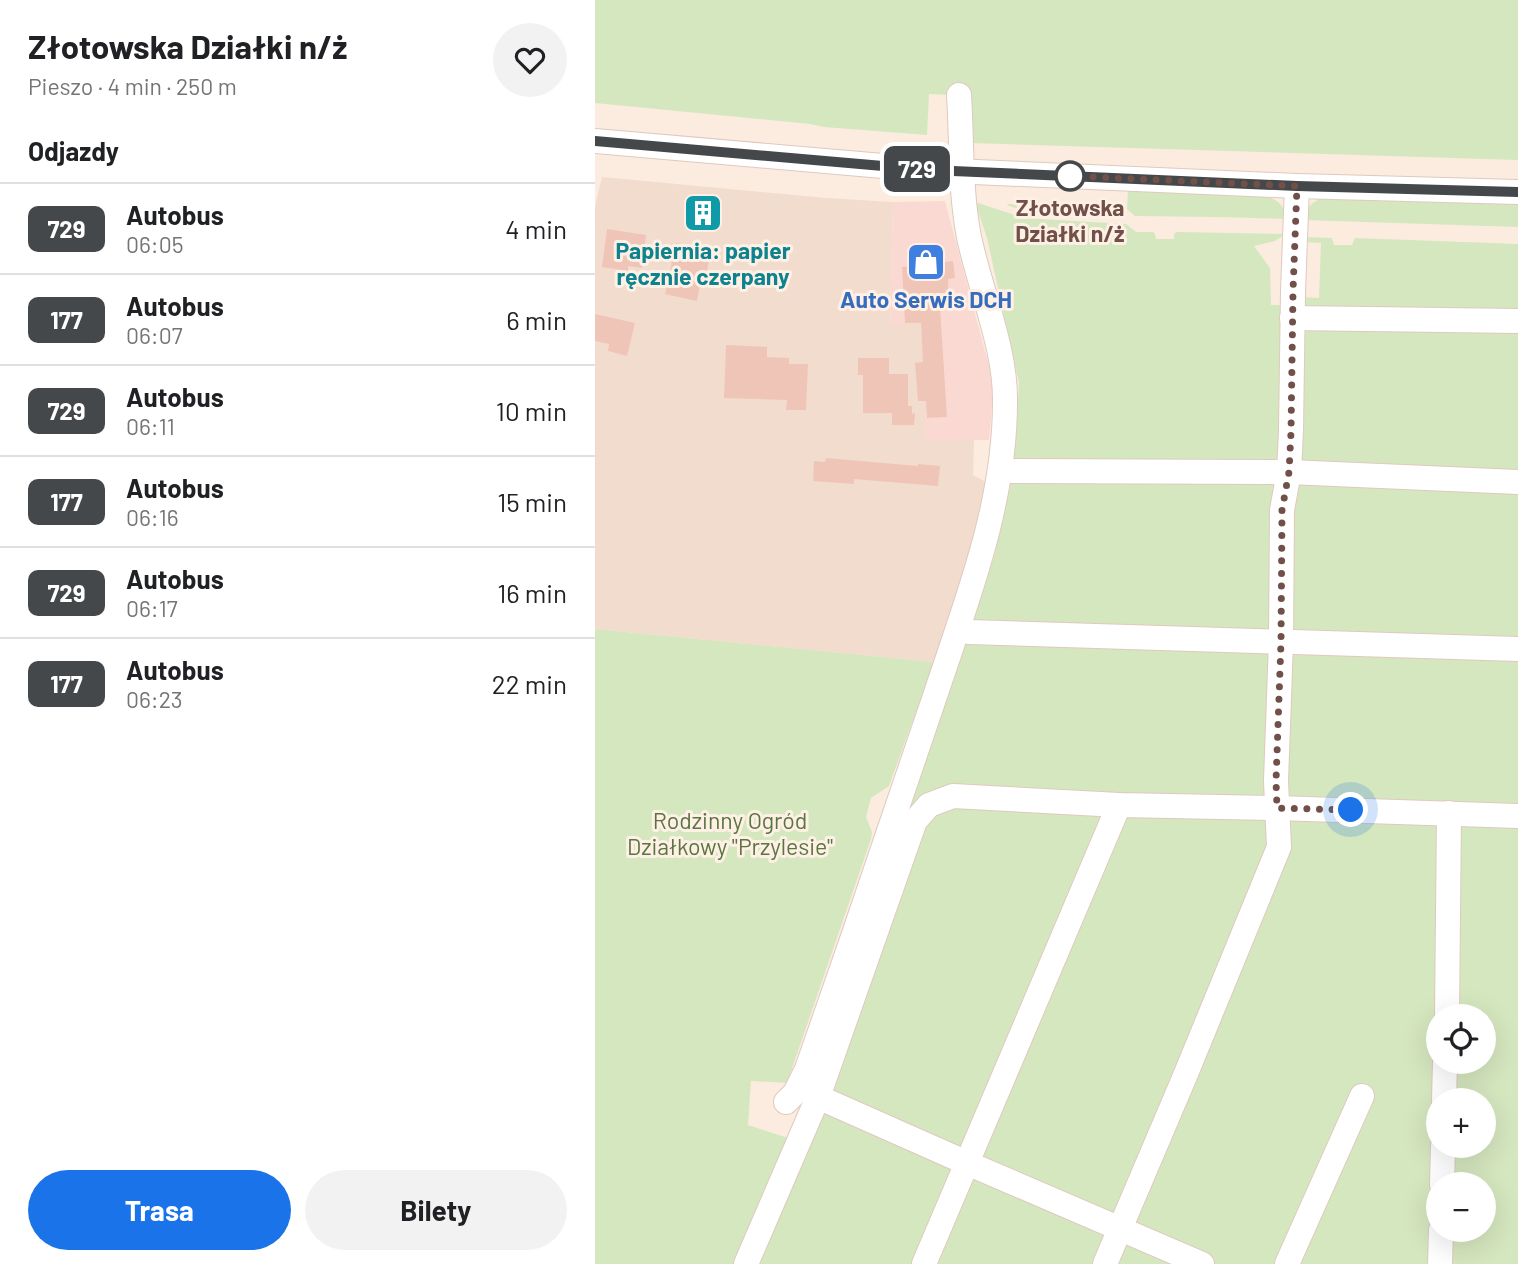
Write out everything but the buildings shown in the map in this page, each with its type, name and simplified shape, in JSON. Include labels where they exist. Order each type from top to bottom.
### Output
[{"type":"street","points":[[786,1102],[795,1093],[807,1069],[970,595],[991,517],[1006,401],[1003,374],[965,213],[964,108]]},
{"type":"street","points":[[595,141],[963,172],[1518,192]]},
{"type":"street","points":[[1104,1264],[1279,847],[1277,767],[1282,510],[1289,472],[1297,186]]},
{"type":"street","points":[[1293,312],[1518,321]]},
{"type":"street","points":[[1012,471],[1289,472],[1518,482]]},
{"type":"street","points":[[969,632],[1518,649]]},
{"type":"street","points":[[746,1264],[818,1097],[915,821],[929,805],[953,796],[1119,805],[1518,816]]},
{"type":"street","points":[[924,1264],[1119,805]]},
{"type":"street","points":[[1447,1004],[1449,813]]},
{"type":"street","points":[[1287,1264],[1362,1096]]},
{"type":"street","points":[[818,1097],[1202,1264]]},
{"type":"street","points":[[1440,1264],[1441,1242]]},
{"type":"shaded area","points":[[602,177],[893,202],[890,323],[921,323],[926,440],[974,440],[973,475],[986,482],[972,565],[934,662],[595,629],[595,206]]},
{"type":"shaded area","name":"Auto Serwis DCH","points":[[945,201],[994,385],[989,440],[925,440],[926,401],[918,401],[915,363],[923,362],[921,323],[890,324],[893,202]]},
{"type":"green space","points":[[595,0],[1518,0],[1518,160],[971,143],[970,96],[929,94],[927,135],[595,103]]},
{"type":"green space","points":[[1128,191],[1269,197],[1281,205],[1287,219],[1135,216],[1127,209]]},
{"type":"green space","points":[[1324,197],[1518,203],[1518,227],[1304,220],[1310,206]]},
{"type":"green space","name":"Rodzinny Ogród Działkowy \"Przylesie\"","points":[[975,202],[1024,218],[1126,224],[1136,232],[1153,232],[1156,239],[1174,239],[1177,232],[1286,234],[1275,241],[1254,246],[1270,268],[1271,305],[1301,305],[1301,297],[1319,298],[1321,243],[1303,242],[1303,237],[1332,238],[1334,245],[1352,245],[1355,238],[1518,244],[1518,1264],[595,1264],[595,629],[934,662],[889,786],[871,798],[866,817],[872,832],[871,839],[787,1083],[751,1081],[748,1125],[788,1138],[802,1106],[994,557],[1010,487],[1019,383],[987,238]]},
{"type":"green space","points":[[1008,204],[1109,209],[1117,216],[1046,213],[1019,209]]},
{"type":"bus line","name":"729","points":[[595,141],[929,170],[1297,186],[1518,192]]},
{"type":"place","name":"Złotowska Działki n/ż","points":[[1070,176]]},
{"type":"place","name":"Papiernia: papier ręcznie czerpany","points":[[703,213]]},
{"type":"place","name":"Auto Serwis DCH","points":[[926,262]]},
{"type":"route","points":[[1070,176],[1297,186],[1291,432],[1289,472],[1282,510],[1277,808],[1351,810]]}]
